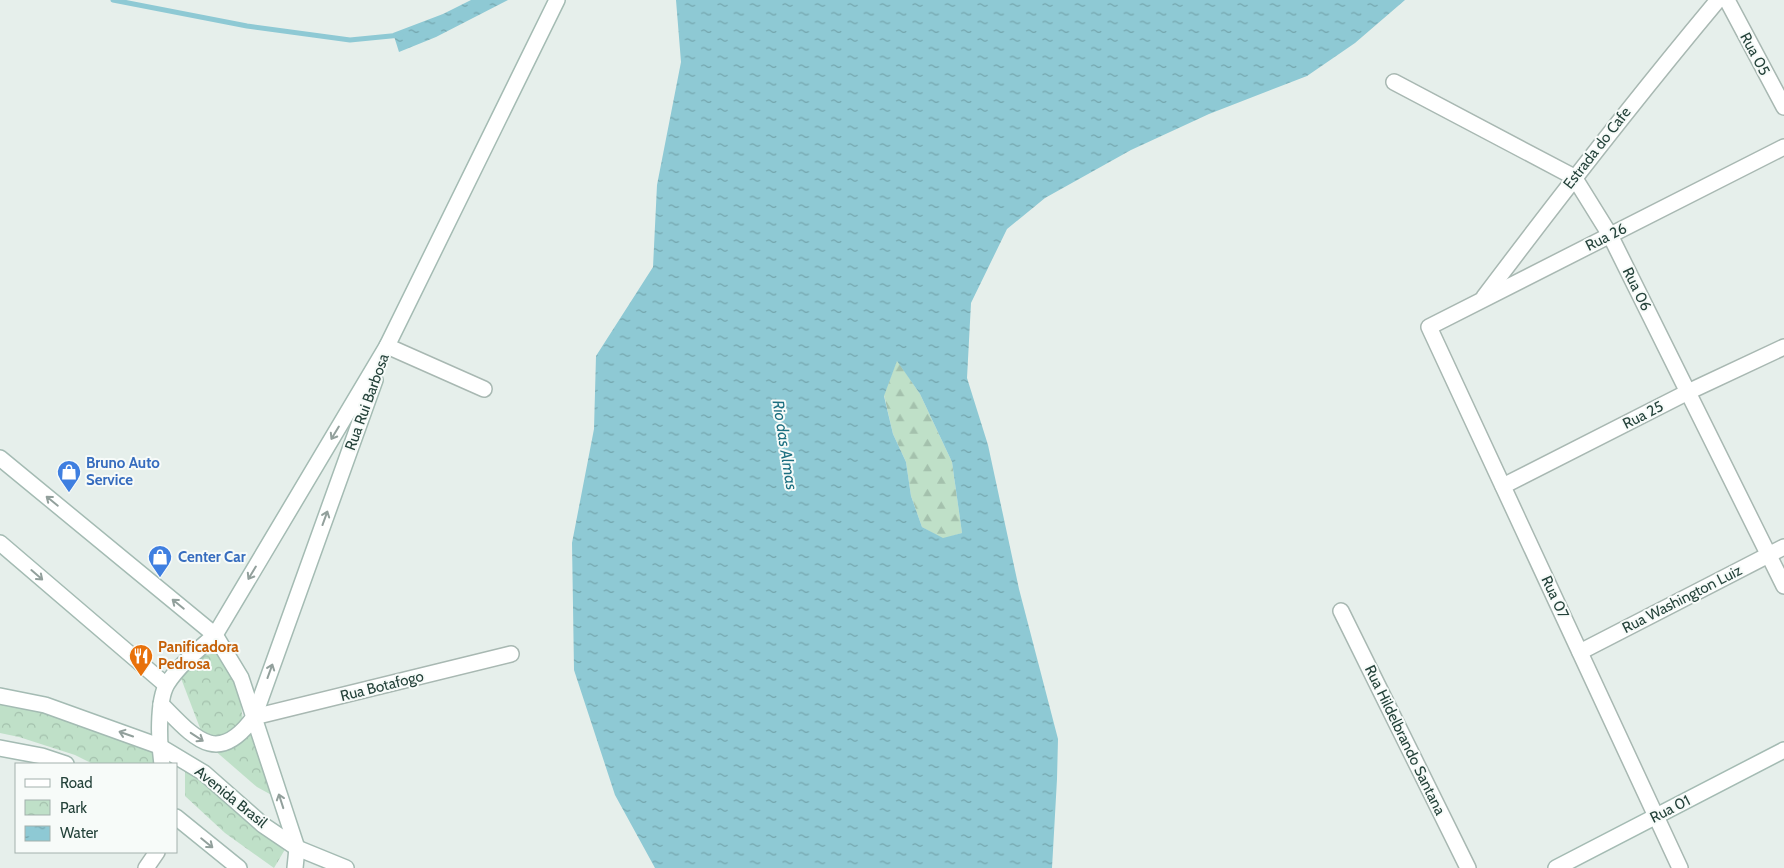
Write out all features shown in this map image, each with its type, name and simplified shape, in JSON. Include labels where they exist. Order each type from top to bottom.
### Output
[{"type":"street","points":[[484,389],[386,346],[557,0]]},
{"type":"street","name":"Estrada do Cafe","points":[[1481,301],[1574,178],[1660,69],[1718,0]]},
{"type":"street","name":"Rua 05","points":[[1727,0],[1784,107]]},
{"type":"street","name":"Rua 06","points":[[1394,82],[1574,178],[1610,235],[1784,586]]},
{"type":"street","name":"Rua 26","points":[[1429,327],[1784,146]]},
{"type":"street","name":"Rua 07","points":[[1429,327],[1680,868]]},
{"type":"street","name":"Rua Rui Barbosa","points":[[216,635],[386,346]]},
{"type":"street","name":"Rua Rui Barbosa","points":[[254,717],[386,346]]},
{"type":"street","name":"Rua 25","points":[[1503,486],[1688,392],[1784,347]]},
{"type":"street","points":[[0,458],[216,635],[241,678],[297,848],[294,868]]},
{"type":"street","points":[[0,543],[166,686]]},
{"type":"street","name":"Rua Washington Luiz","points":[[1580,652],[1784,547]]},
{"type":"street","name":"Rua Hildelbrando Santana","points":[[1341,612],[1468,868]]},
{"type":"street","points":[[162,763],[159,746],[162,704],[166,686],[190,656],[216,635]]},
{"type":"street","name":"Rua Botafogo","points":[[254,717],[511,654]]},
{"type":"street","name":"Avenida Brasil","points":[[0,696],[45,705],[159,746],[204,773],[263,825],[297,848],[346,868]]},
{"type":"street","points":[[162,704],[193,734],[209,744],[220,744],[230,740],[246,728],[254,717]]},
{"type":"street","points":[[0,748],[42,756],[63,763]]},
{"type":"street","name":"Rua 01","points":[[1556,868],[1784,750]]},
{"type":"street","points":[[178,820],[239,868]]},
{"type":"street","points":[[146,868],[156,853]]},
{"type":"green space","points":[[897,360],[920,394],[952,462],[962,533],[943,539],[922,527],[911,496],[906,462],[893,434],[884,395]]},
{"type":"green space","points":[[219,653],[238,679],[243,722],[225,740],[203,736],[179,673],[204,655]]},
{"type":"green space","points":[[0,701],[38,709],[156,750],[158,763],[91,763],[75,755],[19,737],[0,733]]},
{"type":"green space","points":[[253,729],[277,798],[257,787],[213,749]]},
{"type":"green space","points":[[185,768],[203,777],[287,846],[274,868],[225,833],[185,796]]},
{"type":"water","points":[[471,0],[508,0],[436,37],[399,52],[393,33],[443,14]]},
{"type":"water","name":"Rio das Almas","points":[[676,0],[1405,0],[1355,43],[1307,76],[1209,114],[1131,150],[1045,198],[1007,229],[971,303],[967,378],[988,445],[1019,589],[1058,739],[1052,868],[655,868],[615,795],[574,670],[572,543],[594,429],[596,356],[653,267],[657,185],[681,62]],"holes":[[[897,361],[920,394],[952,462],[962,533],[943,538],[922,527],[911,496],[906,462],[893,434],[884,396]]]},
{"type":"waterway","points":[[113,0],[247,26],[350,40],[401,35]]},
{"type":"place","name":"Bruno Auto Service","points":[[69,493]]},
{"type":"place","name":"Center Car","points":[[160,578]]},
{"type":"place","name":"Panificadora Pedrosa","points":[[141,677]]}]
